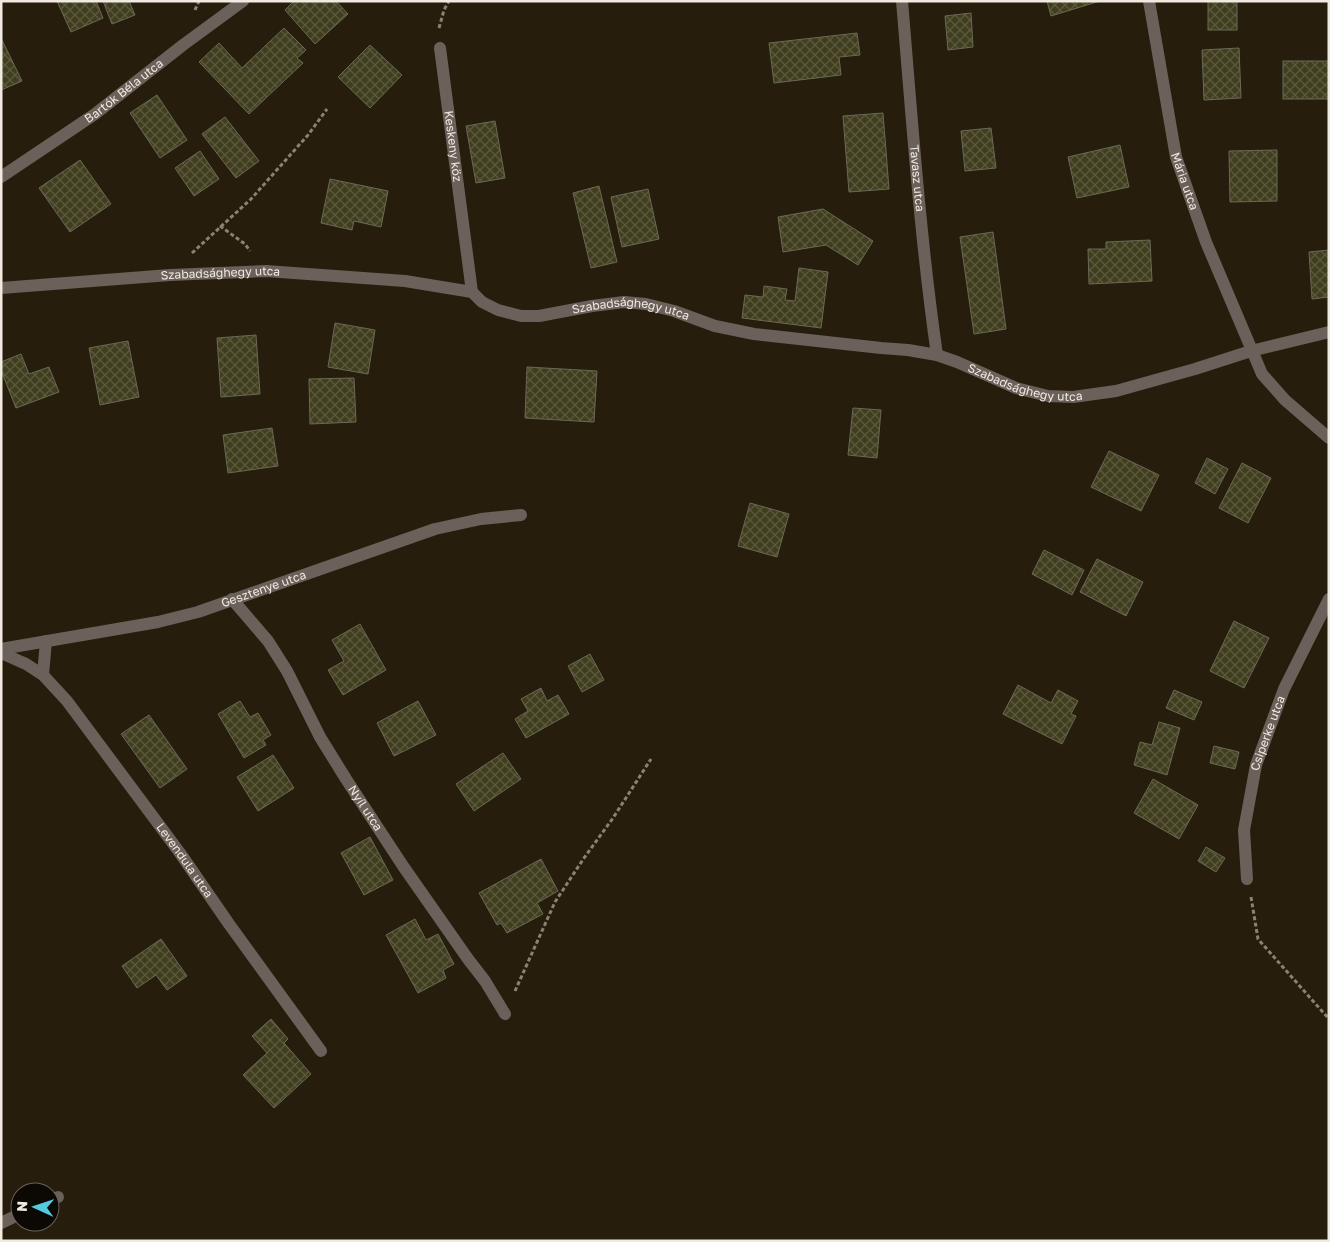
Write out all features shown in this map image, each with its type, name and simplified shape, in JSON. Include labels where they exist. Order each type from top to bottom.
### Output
[{"type":"street","name":"Bartók Béla utca","points":[[1,177],[95,114],[243,1]]},
{"type":"street","name":"Tavasz utca","points":[[902,1],[918,189],[937,355]]},
{"type":"street","name":"Mária utca","points":[[1149,1],[1176,157],[1206,242],[1251,352]]},
{"type":"street","name":"Keskeny köz","points":[[440,48],[472,292]]},
{"type":"street","name":"Szabadsághegy utca","points":[[1,288],[174,274],[266,271],[405,281],[472,292],[482,302],[498,310],[521,316],[539,316],[616,303],[646,304],[674,311],[715,326],[754,334],[908,350],[937,355],[1016,388],[1048,396],[1073,397],[1125,389],[1251,352],[1329,332]]},
{"type":"street","points":[[1251,352],[1262,374],[1285,400],[1329,438]]},
{"type":"street","name":"Gesztenye utca","points":[[1,649],[158,622],[198,612],[435,529],[481,519],[521,515]]},
{"type":"street","name":"Nyíl utca","points":[[232,599],[273,648],[287,671],[320,737],[351,787],[434,912],[486,981],[504,1014]]},
{"type":"street","name":"Csiperke utca","points":[[1247,879],[1244,830],[1256,765],[1284,690],[1329,599]]},
{"type":"street","points":[[43,675],[46,642]]},
{"type":"street","name":"Levendula utca","points":[[1,653],[26,664],[43,675],[67,701],[180,853],[240,940],[322,1051]]},
{"type":"path","points":[[440,48],[440,24],[448,1]]},
{"type":"path","points":[[174,274],[197,246],[251,199],[320,121],[327,109]]},
{"type":"path","points":[[220,226],[245,244],[266,271]]},
{"type":"path","points":[[504,1014],[555,902],[613,818],[650,759]]},
{"type":"path","points":[[1247,879],[1258,939],[1329,1019]]},
{"type":"building","points":[[57,1],[96,1],[103,18],[71,32]]},
{"type":"building","points":[[103,1],[129,1],[135,15],[112,24]]},
{"type":"building","points":[[294,1],[336,1],[348,14],[315,44],[285,10]]},
{"type":"building","points":[[1047,1],[1100,1],[1051,16]]},
{"type":"building","points":[[1208,1],[1237,1],[1237,30],[1208,30]]},
{"type":"building","points":[[971,13],[973,47],[948,50],[945,16]]},
{"type":"building","points":[[284,28],[306,50],[297,58],[303,63],[249,114],[199,62],[219,43],[242,68]]},
{"type":"building","points":[[857,33],[860,55],[839,57],[841,75],[774,83],[769,43]]},
{"type":"building","points":[[1,38],[22,81],[1,90]]},
{"type":"building","points":[[370,45],[402,75],[370,108],[338,77]]},
{"type":"building","points":[[1239,48],[1241,98],[1204,100],[1202,50]]},
{"type":"building","points":[[1283,61],[1329,61],[1329,99],[1283,99]]},
{"type":"building","points":[[157,95],[187,140],[160,158],[130,113]]},
{"type":"building","points":[[883,113],[889,189],[849,192],[843,116]]},
{"type":"building","points":[[225,117],[259,161],[236,178],[202,134]]},
{"type":"building","points":[[495,121],[505,178],[476,183],[466,126]]},
{"type":"building","points":[[991,128],[996,168],[965,171],[961,131]]},
{"type":"building","points":[[1120,145],[1129,187],[1077,198],[1068,157]]},
{"type":"building","points":[[1277,150],[1277,201],[1230,202],[1229,151]]},
{"type":"building","points":[[200,151],[219,179],[194,196],[175,168]]},
{"type":"building","points":[[80,160],[111,204],[70,232],[39,188]]},
{"type":"building","points":[[330,179],[388,191],[381,227],[354,221],[352,230],[321,223]]},
{"type":"building","points":[[599,186],[617,262],[591,268],[573,193]]},
{"type":"building","points":[[648,189],[659,239],[622,247],[611,197]]},
{"type":"building","points":[[823,209],[873,241],[858,265],[826,245],[783,252],[778,217]]},
{"type":"building","points":[[993,232],[1006,329],[974,334],[960,237]]},
{"type":"building","points":[[1150,240],[1152,281],[1089,284],[1088,249],[1106,249],[1106,242]]},
{"type":"building","points":[[1329,250],[1329,297],[1312,299],[1309,252]]},
{"type":"building","points":[[799,268],[828,272],[821,328],[742,318],[745,295],[763,297],[764,286],[787,289],[785,300],[795,301]]},
{"type":"building","points":[[335,323],[375,330],[368,374],[328,367]]},
{"type":"building","points":[[256,335],[260,394],[221,397],[217,338]]},
{"type":"building","points":[[128,341],[139,397],[100,405],[89,348]]},
{"type":"building","points":[[21,354],[29,374],[49,367],[59,392],[16,408],[1,370],[1,362]]},
{"type":"building","points":[[527,367],[597,371],[594,422],[525,418]]},
{"type":"building","points":[[354,378],[356,422],[310,424],[309,379]]},
{"type":"building","points":[[853,408],[881,410],[877,458],[848,455]]},
{"type":"building","points":[[272,428],[278,466],[228,473],[223,435]]},
{"type":"building","points":[[1109,451],[1159,475],[1141,511],[1091,487]]},
{"type":"building","points":[[1207,458],[1228,469],[1215,494],[1195,483]]},
{"type":"building","points":[[1242,463],[1271,478],[1248,523],[1219,508]]},
{"type":"building","points":[[750,503],[789,514],[777,557],[738,546]]},
{"type":"building","points":[[1044,550],[1084,570],[1072,595],[1032,574]]},
{"type":"building","points":[[1097,559],[1143,582],[1126,616],[1080,592]]},
{"type":"building","points":[[1234,621],[1269,638],[1244,688],[1210,671]]},
{"type":"building","points":[[360,624],[386,670],[343,695],[328,670],[344,661],[332,640]]},
{"type":"building","points":[[590,654],[604,680],[582,692],[568,666]]},
{"type":"building","points":[[1018,685],[1051,703],[1058,690],[1078,701],[1071,714],[1076,716],[1062,744],[1003,714]]},
{"type":"building","points":[[541,688],[547,701],[558,695],[569,714],[526,738],[515,719],[528,711],[521,699]]},
{"type":"building","points":[[1174,690],[1202,702],[1194,720],[1166,708]]},
{"type":"building","points":[[240,701],[250,717],[258,713],[271,735],[263,740],[266,745],[244,758],[218,714]]},
{"type":"building","points":[[418,701],[436,735],[394,756],[377,723]]},
{"type":"building","points":[[149,715],[187,769],[160,788],[121,734]]},
{"type":"building","points":[[1159,722],[1180,728],[1167,775],[1134,765],[1140,742],[1152,745]]},
{"type":"building","points":[[1214,746],[1239,752],[1235,769],[1210,763]]},
{"type":"building","points":[[503,753],[521,779],[474,811],[456,784]]},
{"type":"building","points":[[273,755],[294,788],[258,811],[237,777]]},
{"type":"building","points":[[1153,779],[1198,805],[1179,839],[1134,813]]},
{"type":"building","points":[[370,837],[393,880],[364,895],[341,853]]},
{"type":"building","points":[[1206,847],[1225,858],[1216,872],[1198,861]]},
{"type":"building","points":[[541,859],[558,891],[537,903],[543,914],[507,933],[501,923],[497,925],[479,893]]},
{"type":"building","points":[[415,919],[426,940],[438,934],[454,964],[443,970],[446,978],[418,993],[386,935]]},
{"type":"building","points":[[161,939],[187,976],[167,990],[156,975],[137,988],[122,966]]},
{"type":"building","points":[[271,1019],[288,1039],[284,1043],[311,1074],[274,1108],[243,1075],[267,1053],[252,1036]]}]
